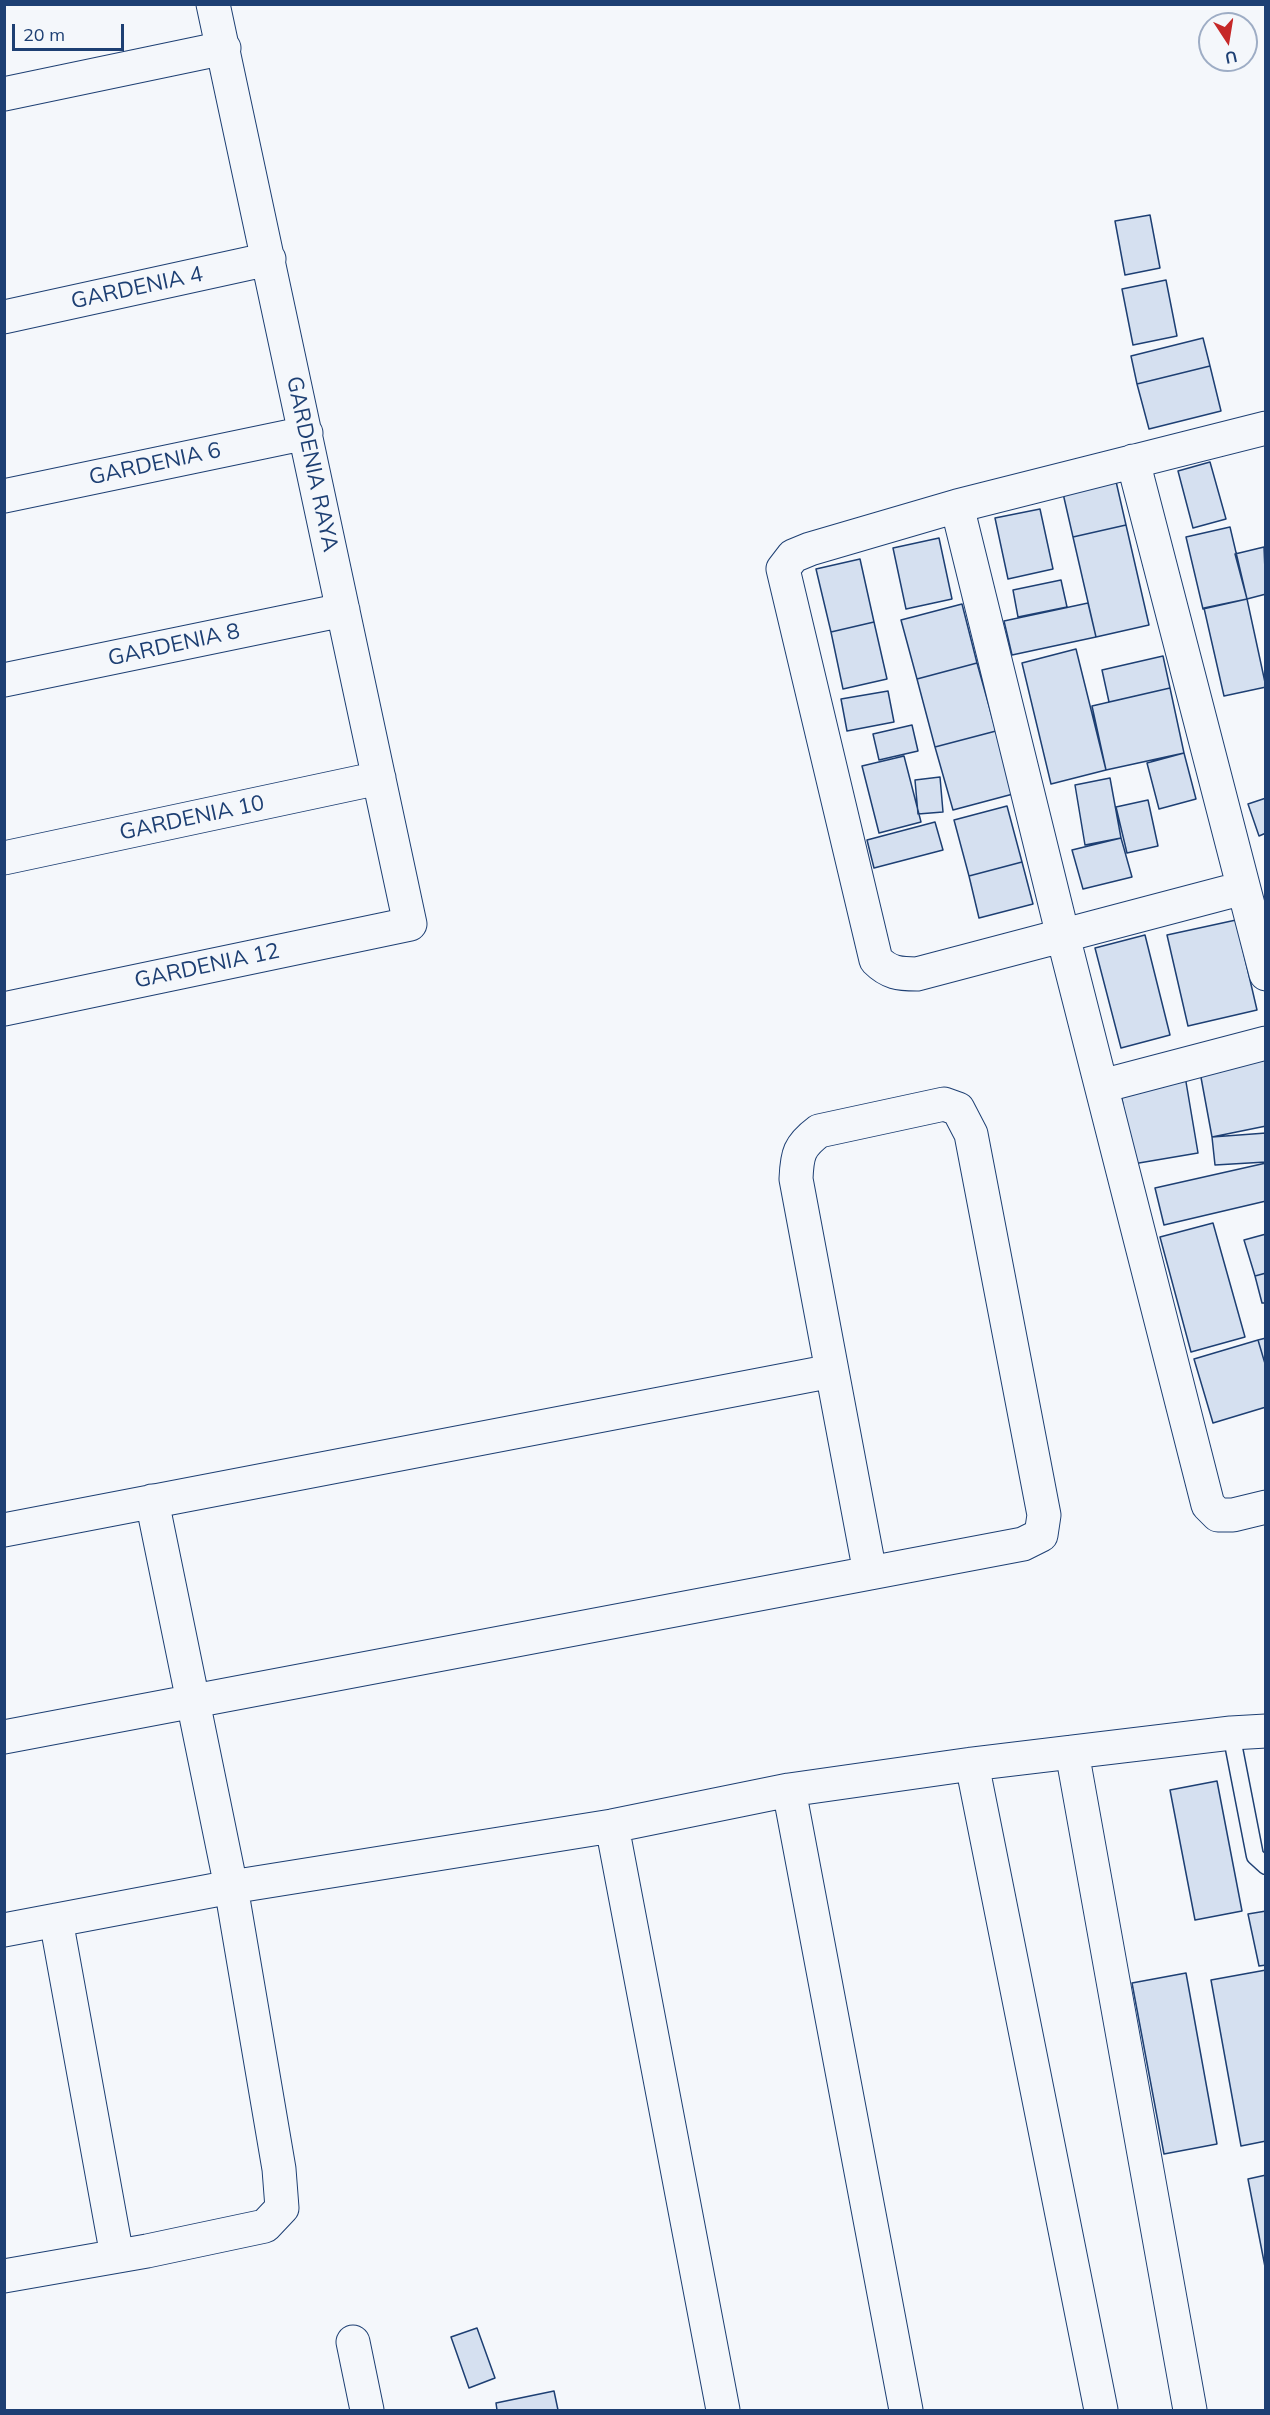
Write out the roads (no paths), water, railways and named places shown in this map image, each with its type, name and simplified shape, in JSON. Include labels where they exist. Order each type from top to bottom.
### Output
[{"type":"street","name":"GARDENIA RAYA","points":[[213,4],[410,924]]},
{"type":"street","points":[[4,94],[224,48]]},
{"type":"street","name":"GARDENIA 4","points":[[4,317],[269,259]]},
{"type":"street","points":[[1243,888],[917,974],[898,974],[885,969],[876,960],[783,569],[793,556],[810,549],[957,506],[1266,428]]},
{"type":"street","name":"GARDENIA 6","points":[[4,496],[306,433]]},
{"type":"street","points":[[1133,461],[1266,974]]},
{"type":"street","points":[[957,506],[1063,936],[1208,1505],[1218,1515],[1233,1515],[1266,1507]]},
{"type":"street","name":"GARDENIA 8","points":[[4,680],[343,610]]},
{"type":"street","name":"GARDENIA 10","points":[[4,858],[379,778]]},
{"type":"street","name":"GARDENIA 12","points":[[4,1009],[410,924]]},
{"type":"street","points":[[1102,1086],[1266,1043]]},
{"type":"street","points":[[4,1737],[193,1701],[870,1573],[1023,1544],[1041,1535],[1044,1515],[971,1134],[958,1109],[944,1104],[819,1131],[807,1140],[797,1155],[796,1179],[870,1573]]},
{"type":"street","points":[[4,1530],[832,1371]]},
{"type":"street","points":[[4,2276],[265,2226],[282,2208],[279,2169],[231,1887],[152,1501]]},
{"type":"street","points":[[4,1930],[231,1887],[612,1826],[789,1790],[972,1764],[1232,1733],[1266,1731]]},
{"type":"street","points":[[1072,1752],[1190,2410]]},
{"type":"street","points":[[972,1764],[1101,2410]]},
{"type":"street","points":[[789,1790],[906,2410]]},
{"type":"street","points":[[612,1826],[723,2410]]},
{"type":"street","points":[[56,1920],[117,2256]]},
{"type":"street","points":[[353,2342],[367,2410]]},
{"type":"lane","points":[[1232,1733],[1255,1856],[1266,1866]]}]
